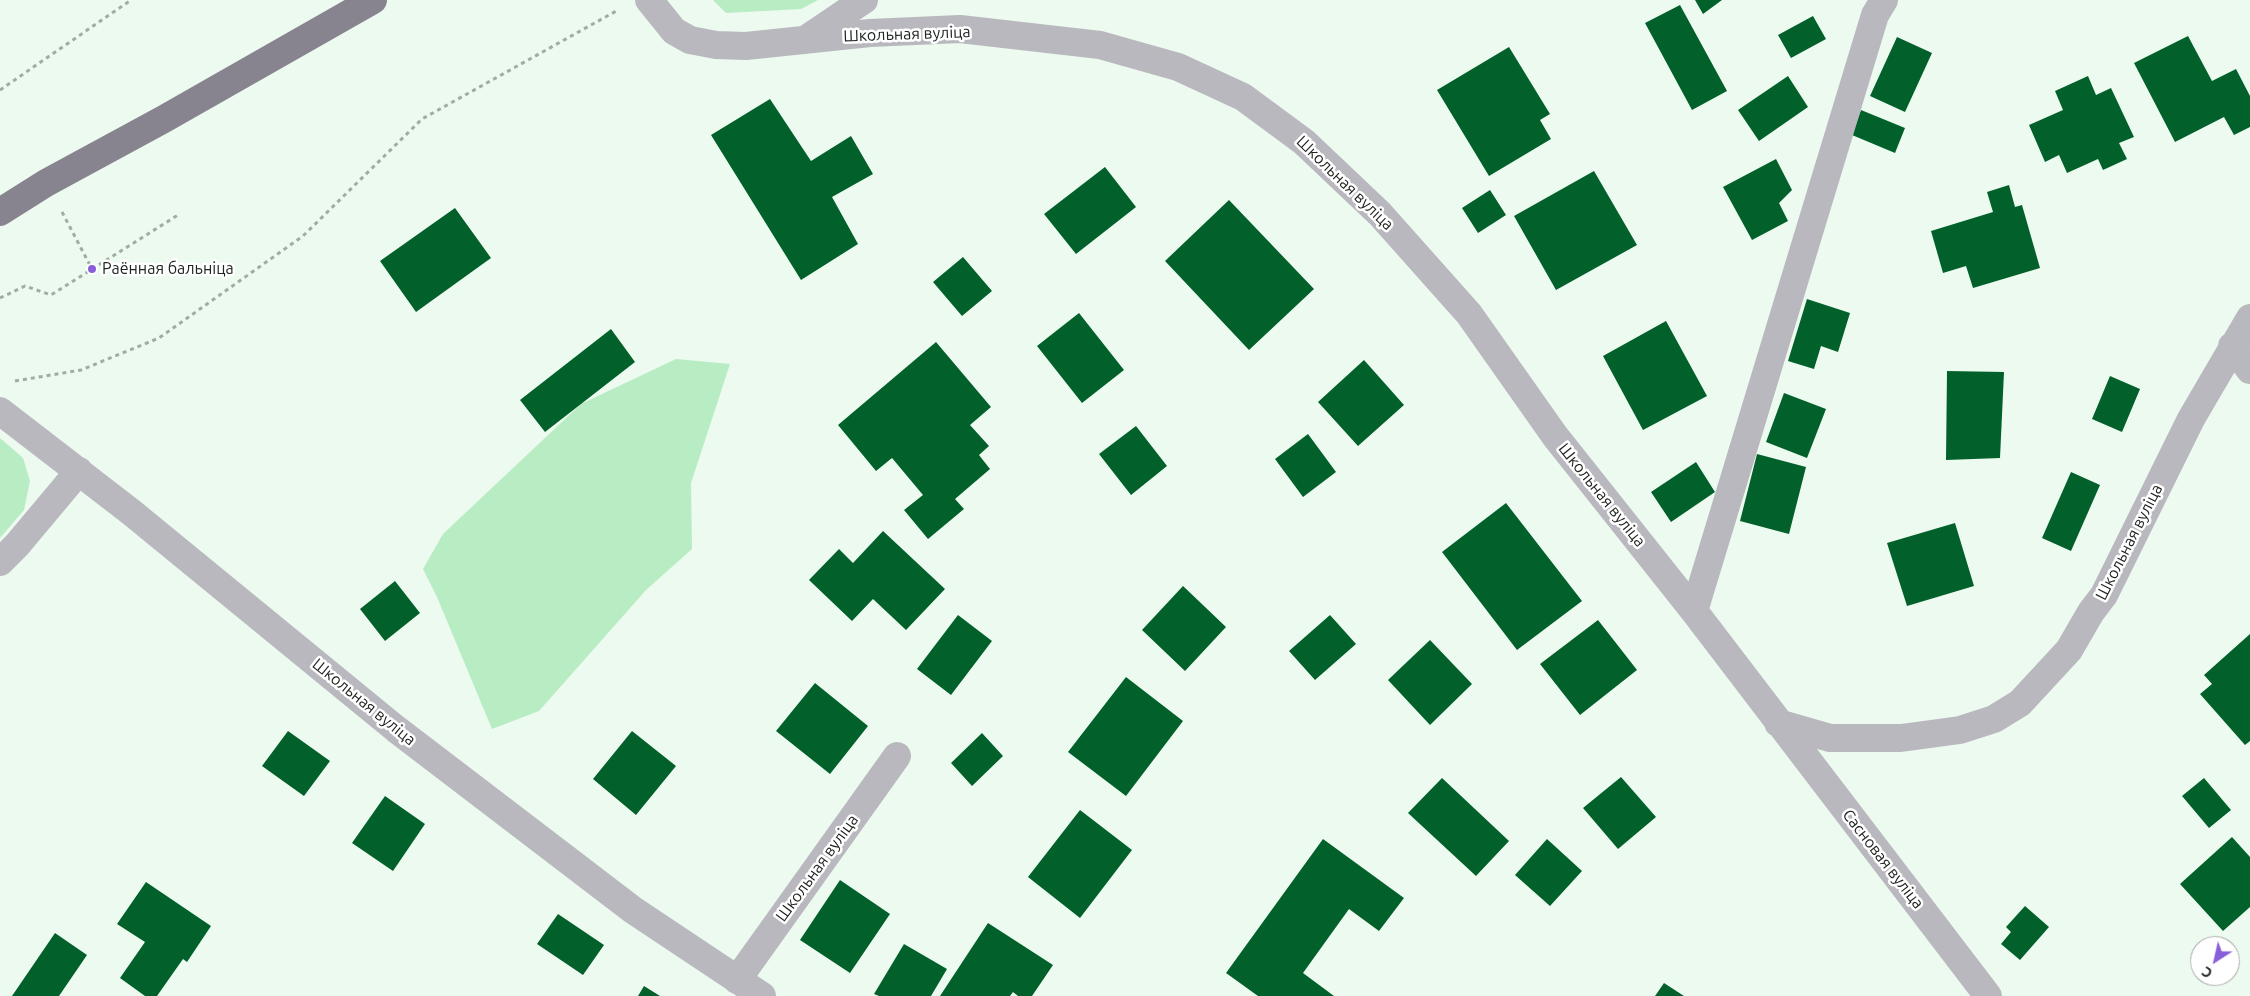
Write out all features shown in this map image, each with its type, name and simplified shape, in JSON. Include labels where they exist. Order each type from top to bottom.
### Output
[{"type":"main road","points":[[0,212],[46,183],[164,119],[372,0]]},
{"type":"street","name":"Школьная вуліца","points":[[649,0],[674,31],[690,40],[716,45],[746,46],[870,33],[960,30],[1100,45],[1178,67],[1243,97],[1304,142],[1380,214],[1469,314],[1555,436],[1694,611],[1778,723],[1830,738],[1901,738],[1960,730],[1994,719],[2020,702],[2068,650],[2091,612],[2104,595],[2191,419],[2250,318]]},
{"type":"street","name":"Школьная вуліца","points":[[803,40],[864,0]]},
{"type":"street","points":[[1694,611],[1875,15],[1884,0]]},
{"type":"street","points":[[2232,346],[2250,370]]},
{"type":"street","name":"Школьная вуліца","points":[[0,411],[80,471],[396,729],[633,910],[762,996]]},
{"type":"street","points":[[0,562],[17,545],[80,471]]},
{"type":"street","name":"Сасновая вуліца","points":[[1778,723],[1988,996]]},
{"type":"street","name":"Школьная вуліца","points":[[737,980],[897,756]]},
{"type":"path","points":[[0,90],[131,0]]},
{"type":"path","points":[[8,383],[81,370],[159,338],[303,236],[422,119],[618,10]]},
{"type":"path","points":[[46,183],[92,269]]},
{"type":"path","points":[[0,298],[25,286],[51,295],[178,215]]},
{"type":"green space","points":[[713,0],[818,0],[801,9],[726,13]]},
{"type":"green space","points":[[676,359],[730,364],[691,483],[692,549],[646,590],[539,711],[492,729],[437,597],[423,569],[443,534],[581,404]]},
{"type":"green space","points":[[0,438],[23,458],[30,481],[24,510],[0,538]]},
{"type":"building","points":[[1695,0],[1722,0],[1703,14]]},
{"type":"building","points":[[1680,5],[1727,91],[1692,110],[1645,23]]},
{"type":"building","points":[[1813,16],[1826,39],[1791,58],[1778,35]]},
{"type":"building","points":[[2188,36],[2212,81],[2236,69],[2250,96],[2250,127],[2234,135],[2224,117],[2175,142],[2134,63]]},
{"type":"building","points":[[1897,37],[1932,53],[1905,112],[1870,96]]},
{"type":"building","points":[[1509,47],[1550,114],[1540,120],[1551,139],[1489,176],[1437,90]]},
{"type":"building","points":[[1788,76],[1808,107],[1759,141],[1738,110]]},
{"type":"building","points":[[2088,76],[2096,95],[2111,88],[2134,137],[2119,143],[2127,159],[2103,170],[2098,159],[2067,173],[2059,155],[2045,162],[2029,125],[2063,110],[2055,91]]},
{"type":"building","points":[[770,99],[811,161],[851,136],[873,174],[832,197],[858,244],[801,280],[711,135]]},
{"type":"building","points":[[1861,110],[1905,128],[1895,153],[1852,135]]},
{"type":"building","points":[[1776,159],[1792,190],[1779,203],[1788,221],[1752,240],[1723,187]]},
{"type":"building","points":[[1105,167],[1136,207],[1076,254],[1044,214]]},
{"type":"building","points":[[1594,171],[1637,245],[1556,290],[1514,216]]},
{"type":"building","points":[[2009,185],[2015,207],[2022,205],[2040,268],[1973,288],[1966,266],[1943,273],[1931,231],[1993,212],[1987,192]]},
{"type":"building","points":[[1490,190],[1506,215],[1478,233],[1462,208]]},
{"type":"building","points":[[1229,200],[1314,289],[1249,350],[1165,261]]},
{"type":"building","points":[[455,208],[491,258],[416,312],[380,261]]},
{"type":"building","points":[[963,257],[992,291],[962,316],[933,282]]},
{"type":"building","points":[[1807,299],[1850,313],[1838,352],[1821,346],[1814,369],[1788,361]]},
{"type":"building","points":[[1079,313],[1124,370],[1082,403],[1037,346]]},
{"type":"building","points":[[1666,321],[1707,396],[1643,430],[1603,356]]},
{"type":"building","points":[[611,329],[635,362],[545,432],[520,400]]},
{"type":"building","points":[[936,342],[991,407],[970,425],[989,446],[979,455],[990,469],[955,499],[964,509],[928,539],[904,510],[923,495],[892,458],[876,471],[838,425]]},
{"type":"building","points":[[1364,360],[1404,405],[1358,446],[1318,402]]},
{"type":"building","points":[[1947,371],[2004,372],[2000,458],[1946,460]]},
{"type":"building","points":[[2110,376],[2140,389],[2122,432],[2092,419]]},
{"type":"building","points":[[1784,393],[1826,409],[1807,458],[1766,442]]},
{"type":"building","points":[[1136,426],[1167,466],[1131,495],[1099,454]]},
{"type":"building","points":[[1308,434],[1336,472],[1303,497],[1275,459]]},
{"type":"building","points":[[1757,454],[1806,467],[1789,534],[1740,521]]},
{"type":"building","points":[[1696,462],[1715,492],[1671,522],[1651,492]]},
{"type":"building","points":[[2071,472],[2100,485],[2071,551],[2042,538]]},
{"type":"building","points":[[1506,503],[1582,601],[1517,650],[1442,552]]},
{"type":"building","points":[[1955,523],[1974,586],[1907,606],[1887,543]]},
{"type":"building","points":[[883,531],[945,589],[906,630],[873,599],[852,621],[809,580],[839,549],[853,563]]},
{"type":"building","points":[[395,581],[420,613],[385,641],[360,609]]},
{"type":"building","points":[[1183,586],[1226,627],[1185,671],[1142,630]]},
{"type":"building","points":[[958,615],[992,641],[951,695],[917,669]]},
{"type":"building","points":[[1330,615],[1356,644],[1315,680],[1289,651]]},
{"type":"building","points":[[1598,620],[1637,670],[1580,715],[1540,664]]},
{"type":"building","points":[[2250,634],[2250,741],[2245,745],[2200,694],[2212,684],[2204,675]]},
{"type":"building","points":[[1430,640],[1472,684],[1430,725],[1388,680]]},
{"type":"building","points":[[1126,677],[1183,721],[1126,796],[1068,752]]},
{"type":"building","points":[[815,683],[868,726],[830,774],[776,731]]},
{"type":"building","points":[[288,731],[330,761],[304,796],[262,766]]},
{"type":"building","points":[[632,731],[676,766],[636,815],[593,779]]},
{"type":"building","points":[[982,733],[1003,756],[972,786],[951,763]]},
{"type":"building","points":[[1621,777],[1656,817],[1618,849],[1583,808]]},
{"type":"building","points":[[1442,778],[1509,841],[1476,876],[1408,813]]},
{"type":"building","points":[[2204,778],[2231,810],[2209,828],[2182,796]]},
{"type":"building","points":[[385,796],[425,824],[393,871],[352,843]]},
{"type":"building","points":[[1080,810],[1132,850],[1080,918],[1028,877]]},
{"type":"building","points":[[2232,837],[2250,857],[2250,907],[2223,931],[2180,884]]},
{"type":"building","points":[[1323,839],[1404,898],[1379,931],[1349,909],[1303,973],[1334,996],[1258,996],[1226,973]]},
{"type":"building","points":[[1547,839],[1582,871],[1550,906],[1515,875]]},
{"type":"building","points":[[840,880],[890,914],[850,973],[800,940]]},
{"type":"building","points":[[146,882],[211,926],[187,962],[183,959],[157,996],[145,996],[120,978],[145,942],[117,924]]},
{"type":"building","points":[[2025,906],[2049,927],[2020,960],[2001,944],[2011,932],[2006,927]]},
{"type":"building","points":[[558,914],[604,945],[583,975],[537,944]]},
{"type":"building","points":[[988,923],[1053,965],[1032,996],[1018,996],[1013,992],[1010,996],[940,996]]},
{"type":"building","points":[[55,933],[87,955],[59,996],[12,996]]},
{"type":"building","points":[[904,944],[947,969],[931,996],[879,996],[874,994]]},
{"type":"building","points":[[1664,983],[1684,996],[1655,996]]},
{"type":"building","points":[[644,986],[660,996],[638,996]]},
{"type":"place","name":"Раённая бальніца","points":[[92,269]]}]
